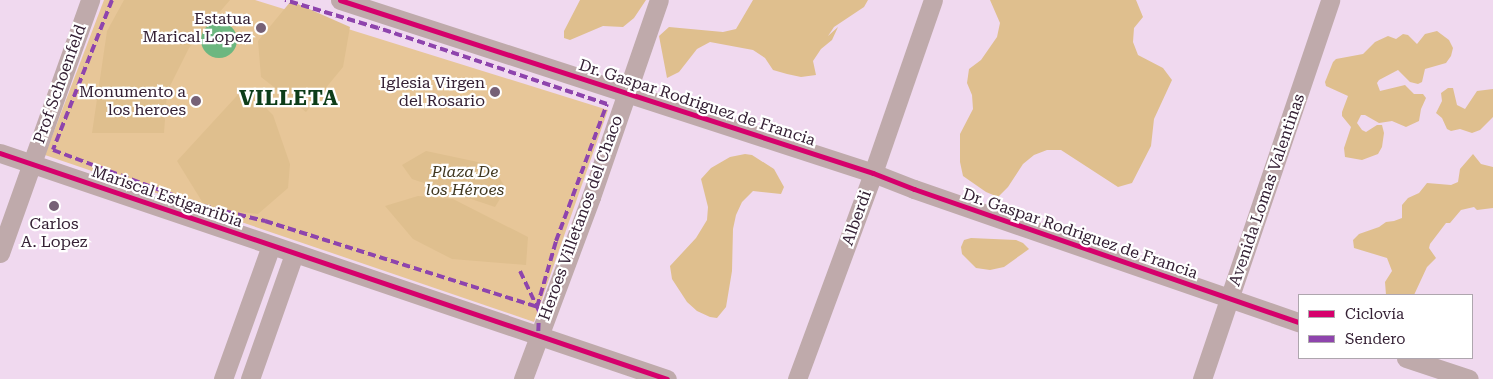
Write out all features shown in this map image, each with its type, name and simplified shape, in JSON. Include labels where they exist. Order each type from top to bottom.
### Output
[{"type":"street","name":"Prof Schoenfeld","points":[[0,253],[90,0]]},
{"type":"street","name":"Heroes Villetanos del Chaco","points":[[523,379],[591,197],[660,0]]},
{"type":"street","name":"Alberdi","points":[[798,379],[873,173],[933,0]]},
{"type":"street","name":"Avenida Lomas Valentinas","points":[[1202,379],[1330,0]]},
{"type":"street","name":"Dr. Gaspar Rodriguez de Francia","points":[[349,1],[387,7],[626,94],[873,173],[914,190],[1298,322]]},
{"type":"street","name":"Mariscal Estigarribia","points":[[0,153],[538,337],[667,379]]},
{"type":"street","points":[[224,379],[272,246]]},
{"type":"street","points":[[250,379],[294,254]]},
{"type":"street","points":[[1409,359],[1469,379]]},
{"type":"green space","name":"Plaza De los Héroes","points":[[104,0],[255,0],[608,110],[534,322],[45,155]]},
{"type":"green space","points":[[124,0],[230,0],[189,48],[167,92],[164,133],[92,133],[107,31]]},
{"type":"green space","points":[[580,0],[646,0],[634,18],[623,27],[603,26],[570,40],[564,38],[564,31]]},
{"type":"green space","points":[[753,0],[868,0],[864,7],[834,27],[828,36],[838,27],[832,40],[821,49],[813,61],[816,75],[801,77],[773,70],[765,58],[753,50],[710,42],[697,49],[679,72],[667,78],[659,36],[669,27],[723,32],[736,29]]},
{"type":"green space","points":[[990,0],[1136,0],[1143,17],[1134,28],[1133,42],[1138,55],[1163,68],[1172,80],[1154,119],[1151,146],[1132,183],[1118,187],[1061,150],[1047,150],[1034,155],[1023,164],[1008,187],[998,197],[986,192],[963,176],[960,162],[960,134],[973,109],[972,95],[967,83],[969,69],[981,60],[997,37],[1000,23]]},
{"type":"green space","points":[[291,1],[350,27],[343,67],[306,112],[261,77],[258,41]]},
{"type":"green space","points":[[1437,31],[1449,40],[1453,48],[1451,56],[1446,63],[1425,69],[1422,82],[1418,84],[1410,82],[1398,70],[1377,83],[1380,91],[1405,85],[1414,94],[1423,94],[1426,98],[1421,109],[1419,121],[1406,127],[1392,121],[1379,123],[1365,115],[1361,115],[1357,123],[1366,132],[1377,125],[1382,125],[1384,133],[1382,147],[1378,154],[1362,160],[1345,157],[1344,148],[1351,127],[1342,116],[1342,112],[1348,96],[1326,86],[1325,82],[1333,62],[1336,59],[1363,54],[1375,42],[1388,36],[1396,39],[1403,34],[1408,35],[1417,44],[1425,34]]},
{"type":"green space","points":[[245,87],[273,115],[290,164],[288,188],[258,214],[206,208],[177,161]]},
{"type":"green space","points":[[1448,88],[1453,88],[1457,105],[1465,109],[1477,91],[1493,89],[1493,117],[1480,130],[1472,133],[1460,129],[1451,131],[1447,129],[1442,118],[1436,113],[1442,101],[1441,93]]},
{"type":"green space","points":[[426,151],[492,165],[506,189],[495,207],[412,179],[402,165]]},
{"type":"green space","points":[[745,154],[752,155],[774,169],[784,187],[781,194],[753,191],[742,202],[736,215],[733,229],[732,271],[726,307],[717,318],[710,317],[697,311],[687,302],[672,279],[670,266],[696,238],[707,220],[708,207],[701,179],[711,168],[730,157]]},
{"type":"green space","points":[[1473,154],[1481,164],[1493,167],[1493,208],[1477,210],[1474,207],[1461,210],[1450,223],[1446,223],[1430,244],[1429,248],[1436,258],[1427,267],[1414,294],[1386,294],[1385,282],[1392,271],[1387,258],[1354,248],[1353,240],[1359,234],[1379,227],[1386,222],[1402,218],[1402,205],[1408,198],[1419,193],[1427,183],[1451,185],[1458,182],[1460,169]]},
{"type":"green space","points":[[418,196],[453,199],[528,237],[526,265],[452,259],[413,239],[385,206]]},
{"type":"green space","points":[[971,238],[1016,240],[1023,243],[1029,249],[1004,267],[990,270],[976,268],[962,254],[961,247],[964,240]]},
{"type":"shaded area","points":[[219,22],[226,23],[232,27],[236,33],[236,47],[232,53],[226,57],[219,58],[212,57],[206,53],[202,47],[201,40],[202,33],[206,27],[212,23]]},
{"type":"marked path","points":[[112,0],[53,150],[203,206],[265,221],[537,307],[556,241],[607,104],[378,28],[285,0]]},
{"type":"marked path","points":[[520,271],[539,311],[538,337]]},
{"type":"cycle path","points":[[340,0],[873,173],[914,189],[1298,322]]},
{"type":"cycle path","points":[[0,153],[667,379]]},
{"type":"place","name":"Estatua Marical Lopez","points":[[261,28]]},
{"type":"place","name":"Iglesia Virgen del Rosario","points":[[495,92]]},
{"type":"place","name":"Monumento a los heroes","points":[[196,101]]},
{"type":"place","name":"Carlos A. Lopez","points":[[54,206]]},
{"type":"district","name":"VILLETA","points":[[289,98]]}]
